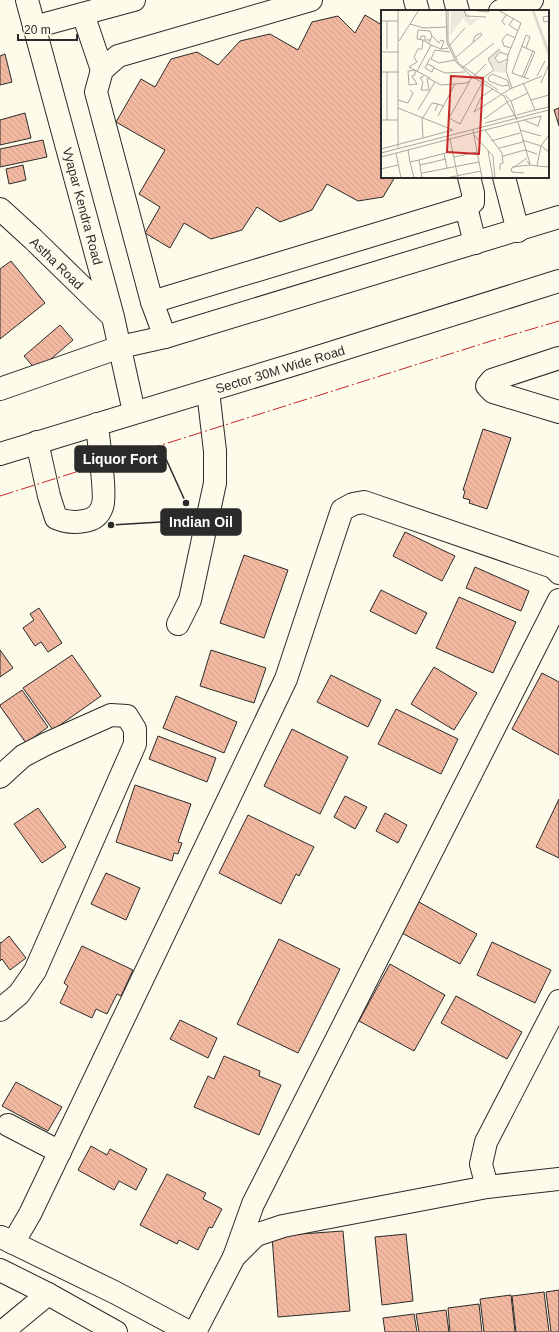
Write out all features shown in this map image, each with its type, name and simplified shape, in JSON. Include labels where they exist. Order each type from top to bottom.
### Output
[{"type":"street","name":"Vyapar Kendra Road","points":[[27,0],[113,317],[134,412]]},
{"type":"street","points":[[34,27],[134,0]]},
{"type":"street","points":[[102,70],[118,56],[311,0]]},
{"type":"street","points":[[414,0],[418,10]]},
{"type":"street","points":[[456,0],[458,10]]},
{"type":"street","points":[[503,10],[532,0]]},
{"type":"street","points":[[84,14],[102,70],[96,92],[152,302],[165,336]]},
{"type":"street","points":[[152,302],[466,206],[473,202],[473,193],[468,178]]},
{"type":"street","points":[[504,178],[518,231]]},
{"type":"street","points":[[466,206],[476,243]]},
{"type":"street","name":"Astha Road","points":[[0,209],[113,317]]},
{"type":"street","points":[[0,389],[120,347],[165,336],[518,231],[559,217]]},
{"type":"street","name":"Sector 30M Wide Road","points":[[0,454],[134,412],[208,391],[559,281]]},
{"type":"street","points":[[559,358],[492,380],[487,386],[493,392],[559,412]]},
{"type":"street","points":[[178,624],[190,600],[215,484],[215,452],[208,391]]},
{"type":"street","points":[[37,442],[49,496],[56,518],[63,521],[78,522],[90,520],[98,515],[103,506],[97,424]]},
{"type":"street","points":[[189,1332],[116,1293],[7,1240],[30,1214],[286,679],[342,510],[353,504],[364,502],[553,567],[559,573]]},
{"type":"street","points":[[195,1332],[234,1257],[253,1204],[559,600]]},
{"type":"street","points":[[0,777],[23,756],[111,715],[128,716],[135,729],[135,744],[35,971],[19,994],[0,1010]]},
{"type":"street","points":[[487,1187],[481,1164],[486,1142],[559,1001]]},
{"type":"street","points":[[8,1125],[60,1152]]},
{"type":"street","points":[[234,1257],[256,1235],[283,1226],[487,1187],[559,1179]]},
{"type":"street","points":[[0,1270],[48,1294],[116,1332]]},
{"type":"street","points":[[2,1332],[48,1294]]},
{"type":"building","points":[[365,15],[381,24],[381,178],[394,178],[383,197],[358,201],[327,184],[312,210],[280,222],[257,207],[242,230],[211,239],[184,223],[170,248],[145,233],[160,207],[139,194],[165,150],[116,122],[141,79],[155,87],[171,59],[197,52],[218,65],[240,41],[270,34],[298,50],[312,22],[338,16],[355,33]]},
{"type":"building","points":[[5,54],[12,82],[0,85],[0,56]]},
{"type":"building","points":[[559,108],[559,126],[554,110]]},
{"type":"building","points":[[25,113],[31,138],[0,145],[0,120]]},
{"type":"building","points":[[43,140],[47,157],[0,167],[0,149]]},
{"type":"building","points":[[23,165],[26,180],[9,184],[6,169]]},
{"type":"building","points":[[11,261],[45,303],[0,339],[0,269]]},
{"type":"building","points":[[60,325],[73,340],[37,371],[24,356]]},
{"type":"building","points":[[483,429],[511,438],[487,509],[469,503],[470,500],[463,498],[465,491],[463,490]]},
{"type":"building","points":[[405,532],[455,556],[442,581],[393,556]]},
{"type":"building","points":[[244,555],[288,570],[264,638],[220,623]]},
{"type":"building","points":[[475,567],[529,591],[521,611],[466,588]]},
{"type":"building","points":[[381,590],[427,613],[416,634],[370,611]]},
{"type":"building","points":[[459,597],[516,622],[493,673],[436,648]]},
{"type":"building","points":[[39,608],[62,643],[48,652],[41,642],[35,646],[23,628],[34,620],[30,614]]},
{"type":"building","points":[[0,650],[13,668],[0,677]]},
{"type":"building","points":[[211,650],[266,668],[254,703],[200,686]]},
{"type":"building","points":[[72,655],[101,696],[53,730],[23,688]]},
{"type":"building","points":[[434,667],[477,693],[454,730],[411,704]]},
{"type":"building","points":[[542,673],[559,682],[559,755],[512,729]]},
{"type":"building","points":[[331,675],[381,700],[368,727],[317,702]]},
{"type":"building","points":[[22,690],[48,727],[26,743],[0,706]]},
{"type":"building","points":[[176,696],[237,722],[224,753],[163,728]]},
{"type":"building","points":[[396,709],[458,739],[441,774],[378,744]]},
{"type":"building","points":[[292,729],[348,757],[320,814],[264,786]]},
{"type":"building","points":[[158,736],[216,758],[207,782],[149,759]]},
{"type":"building","points":[[135,785],[191,804],[178,842],[182,843],[178,854],[174,853],[172,861],[116,842]]},
{"type":"building","points":[[345,796],[367,807],[355,829],[334,817]]},
{"type":"building","points":[[559,799],[559,858],[536,847]]},
{"type":"building","points":[[38,808],[66,847],[42,863],[14,824]]},
{"type":"building","points":[[385,813],[407,825],[398,843],[376,831]]},
{"type":"building","points":[[248,815],[314,847],[299,876],[296,874],[281,904],[219,873]]},
{"type":"building","points":[[106,873],[140,888],[126,920],[91,904]]},
{"type":"building","points":[[417,901],[477,934],[460,964],[400,932]]},
{"type":"building","points":[[9,936],[26,958],[10,970],[2,959],[0,961],[0,942],[1,943]]},
{"type":"building","points":[[279,939],[340,969],[298,1053],[237,1024]]},
{"type":"building","points":[[492,942],[551,970],[535,1003],[477,975]]},
{"type":"building","points":[[82,946],[133,970],[121,996],[117,994],[107,1014],[96,1009],[92,1018],[60,1003],[68,986],[64,983]]},
{"type":"building","points":[[390,964],[445,995],[414,1051],[359,1021]]},
{"type":"building","points":[[456,996],[522,1032],[507,1059],[441,1023]]},
{"type":"building","points":[[180,1020],[217,1038],[208,1058],[170,1039]]},
{"type":"building","points":[[224,1056],[260,1071],[259,1076],[281,1085],[259,1135],[194,1107],[208,1076],[214,1079]]},
{"type":"building","points":[[16,1082],[62,1107],[48,1131],[2,1106]]},
{"type":"building","points":[[91,1146],[107,1155],[110,1149],[147,1169],[136,1190],[119,1181],[114,1190],[78,1170]]},
{"type":"building","points":[[167,1174],[206,1193],[203,1199],[222,1209],[212,1228],[209,1227],[198,1250],[179,1240],[177,1244],[140,1225]]},
{"type":"building","points":[[343,1231],[350,1311],[278,1317],[272,1236]]},
{"type":"building","points":[[406,1234],[413,1301],[382,1305],[375,1237]]},
{"type":"building","points":[[559,1290],[559,1332],[551,1332],[546,1292]]},
{"type":"building","points":[[544,1292],[549,1332],[516,1332],[512,1296]]},
{"type":"building","points":[[511,1295],[515,1332],[484,1332],[480,1299]]},
{"type":"building","points":[[479,1304],[482,1332],[450,1332],[448,1308]]},
{"type":"building","points":[[446,1310],[449,1332],[419,1332],[416,1314]]},
{"type":"building","points":[[414,1314],[417,1332],[385,1332],[383,1318]]},
{"type":"power","points":[[0,496],[491,341],[559,321]]},
{"type":"place","name":"Liquor Fort","points":[[186,503]]},
{"type":"place","name":"Indian Oil","points":[[111,525]]}]
